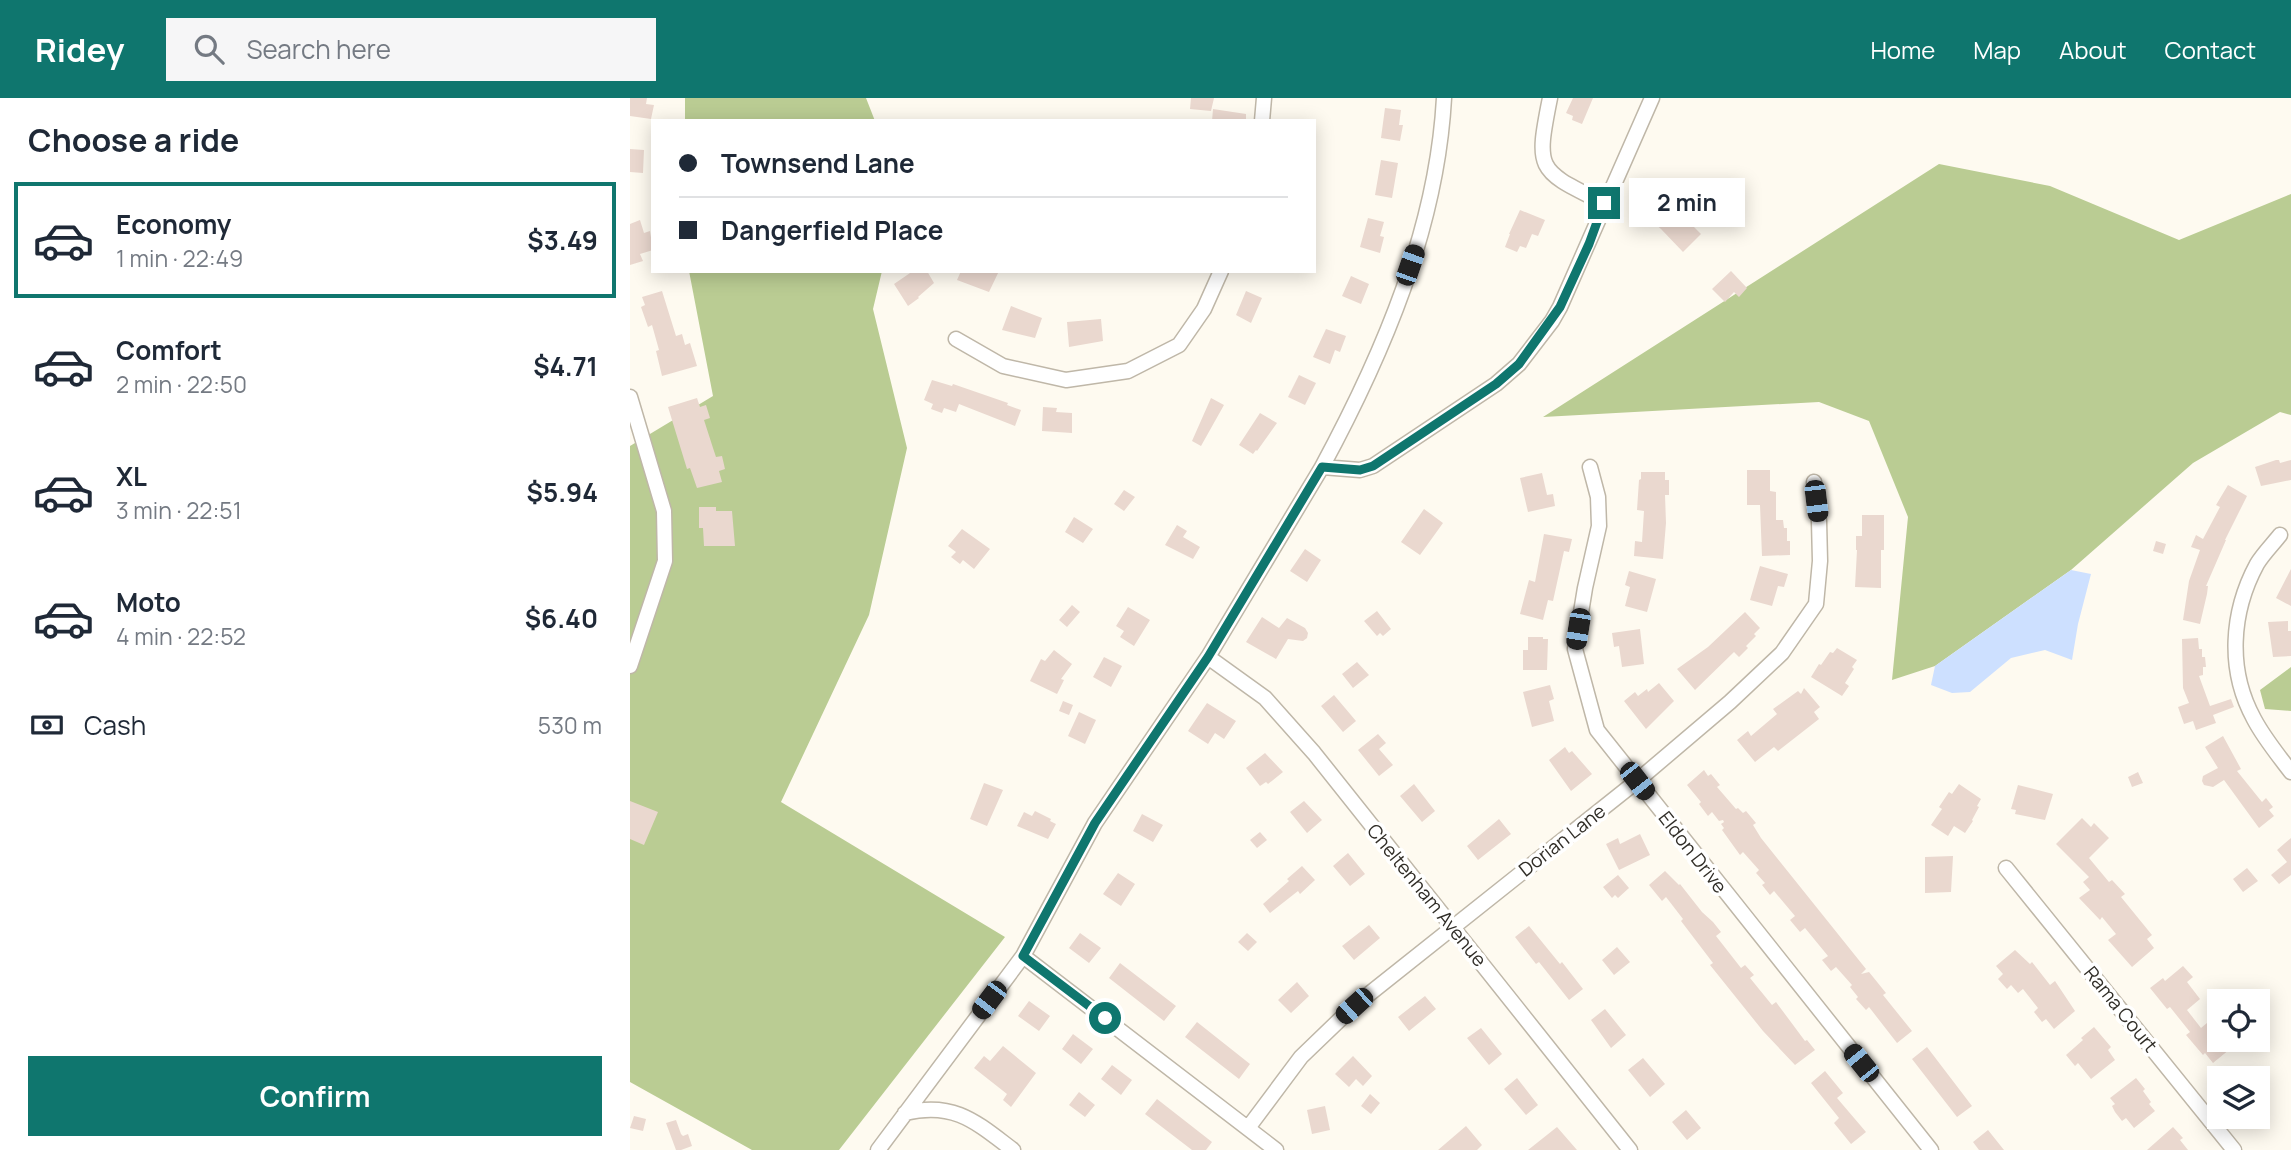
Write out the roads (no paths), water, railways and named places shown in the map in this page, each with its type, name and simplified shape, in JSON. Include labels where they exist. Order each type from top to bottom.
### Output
[{"type":"street","points":[[1262,119],[1264,98]]},
{"type":"street","points":[[878,1150],[1023,956],[1095,823],[1208,657],[1322,467],[1355,404],[1388,331],[1421,233],[1439,156],[1444,98]]},
{"type":"street","points":[[1550,98],[1541,140],[1545,166],[1563,183],[1604,203]]},
{"type":"street","points":[[1322,467],[1360,470],[1373,466],[1496,384],[1519,364],[1560,307],[1652,98]]},
{"type":"street","points":[[956,339],[1003,366],[1066,380],[1128,371],[1179,345],[1204,309],[1220,273]]},
{"type":"street","points":[[630,397],[664,510],[665,561],[630,666]]},
{"type":"street","name":"Eldon Drive","points":[[1590,467],[1598,497],[1599,526],[1575,649],[1597,730],[1931,1150]]},
{"type":"street","name":"Dorian Lane","points":[[1248,1128],[1301,1057],[1354,1006],[1637,781],[1730,702],[1782,653],[1816,604],[1820,561],[1814,482]]},
{"type":"street","points":[[2280,535],[2259,561],[2245,588],[2235,630],[2236,659],[2243,693],[2253,718],[2291,772]]},
{"type":"street","name":"Cheltenham Avenue","points":[[1208,657],[1252,687],[1321,762],[1630,1150]]},
{"type":"street","name":"Rama Court","points":[[2006,868],[2234,1150]]},
{"type":"street","points":[[1023,956],[1276,1150]]},
{"type":"street","points":[[905,1113],[940,1108],[953,1112],[979,1125],[1013,1150]]},
{"type":"water","points":[[2071,570],[2091,574],[2072,660],[2045,650],[2011,658],[1970,692],[1952,693],[1931,685],[1935,666]]}]
